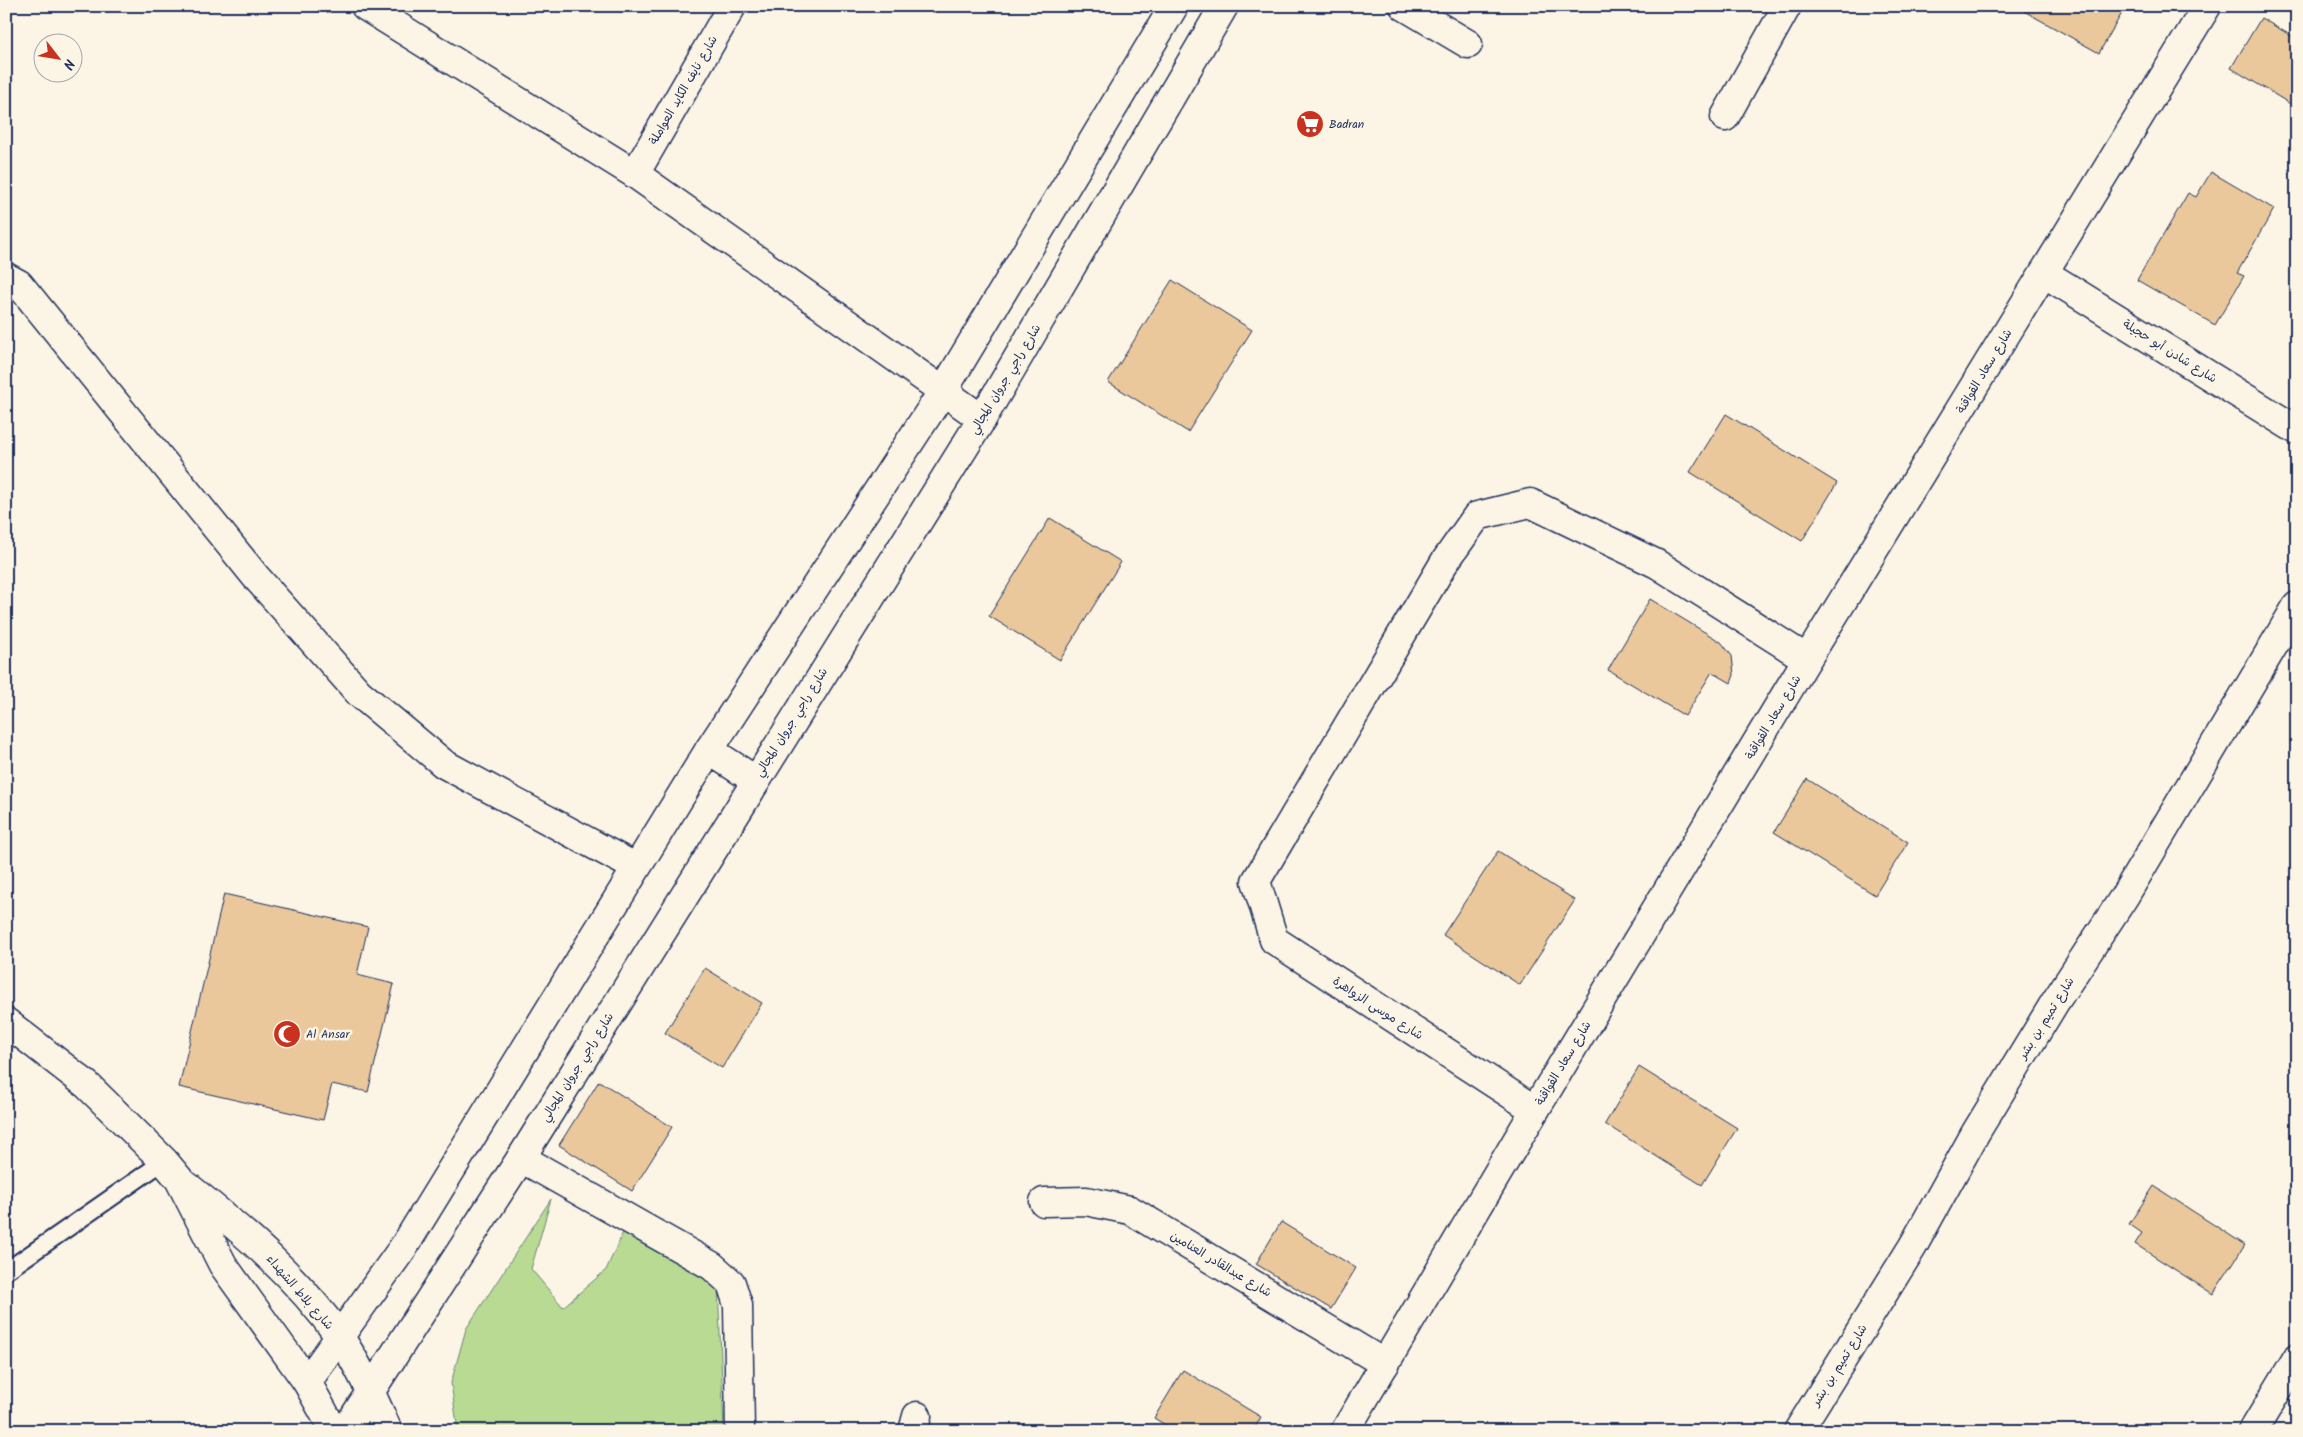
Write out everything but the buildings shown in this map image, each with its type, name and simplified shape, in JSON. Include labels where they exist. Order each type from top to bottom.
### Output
[{"type":"street","points":[[365,6],[635,174],[982,419]]},
{"type":"street","name":"شارع نايف الكايد العواملة","points":[[635,174],[732,6]]},
{"type":"street","points":[[307,1382],[405,1245],[635,867],[943,390],[1174,6]]},
{"type":"street","name":"شارع راجي جروان المجالي","points":[[345,1431],[521,1158],[755,780],[982,419],[1224,6]]},
{"type":"street","points":[[1404,6],[1468,44]]},
{"type":"street","points":[[1726,117],[1787,6]]},
{"type":"street","name":"شارع سعاد القواقنة","points":[[1345,1431],[1535,1110],[2207,6]]},
{"type":"street","name":"شارع شادن أبو حجيلة","points":[[2044,273],[2297,430]]},
{"type":"street","points":[[6,277],[19,284],[256,577],[359,693],[444,764],[635,867]]},
{"type":"street","name":"شارع موسى الزواهرة","points":[[1535,1110],[1274,940],[1256,881],[1444,562],[1477,516],[1530,503],[1657,564],[1808,659]]},
{"type":"street","name":"شارع تميم بن بشر","points":[[1798,1431],[1913,1246],[1976,1132],[2056,1002],[2124,897],[2297,606]]},
{"type":"street","points":[[709,750],[755,780]]},
{"type":"street","name":"شارع بلاط الشهداء","points":[[6,1022],[87,1085],[172,1170],[256,1242],[294,1282],[339,1337],[370,1392],[388,1431]]},
{"type":"street","points":[[521,1158],[712,1266],[731,1283],[738,1305],[740,1431]]},
{"type":"street","name":"شارع بلاط الشهداء","points":[[172,1170],[223,1265],[307,1382],[334,1431]]},
{"type":"street","name":"شارع عبدالقادر العنامين","points":[[1044,1202],[1086,1201],[1130,1210],[1386,1364]]},
{"type":"street","points":[[2253,1431],[2297,1358]]},
{"type":"lane","points":[[6,1271],[172,1170]]},
{"type":"green space","points":[[551,1199],[531,1269],[563,1307],[606,1270],[624,1230],[718,1285],[724,1431],[458,1431],[451,1383],[466,1329]]},
{"type":"place","name":"Badran","points":[[1310,124]]},
{"type":"place","name":"Al Ansar","points":[[287,1034]]}]
